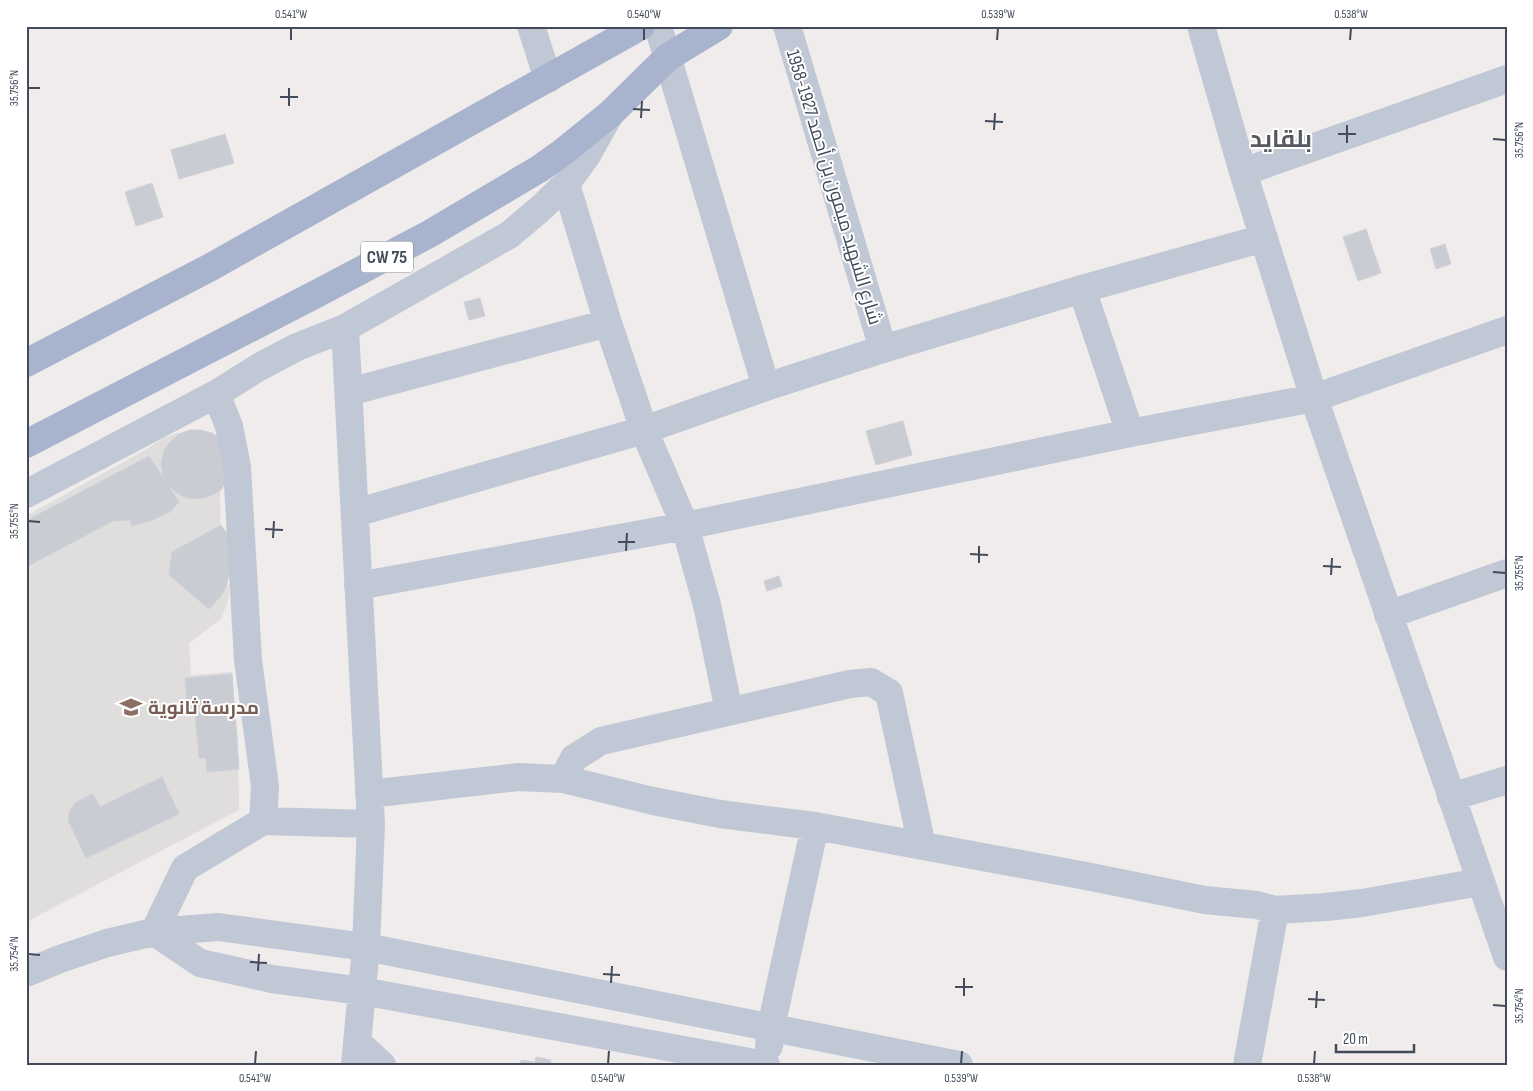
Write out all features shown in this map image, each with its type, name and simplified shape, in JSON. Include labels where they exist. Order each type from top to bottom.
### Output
[{"type":"main road","points":[[26,363],[209,268],[641,26]]},
{"type":"main road","name":"CW 75","points":[[26,444],[431,233],[539,170],[610,114],[668,58],[719,26]]},
{"type":"street","points":[[531,26],[548,79]]},
{"type":"street","points":[[658,26],[766,387]]},
{"type":"street","name":"شارع الشهيد ميمون بن أحمد 1927-1958","points":[[787,26],[883,349]]},
{"type":"street","points":[[1201,26],[1243,172],[1314,398],[1507,957]]},
{"type":"street","points":[[1243,172],[1507,79]]},
{"type":"street","points":[[26,494],[216,394],[259,367],[290,351],[345,328],[509,235],[566,184],[587,155],[610,114]]},
{"type":"street","points":[[566,184],[608,323],[644,430],[685,526],[706,605],[729,712]]},
{"type":"street","points":[[355,514],[644,430],[766,387],[883,349],[1082,289],[1264,238]]},
{"type":"street","points":[[1082,289],[1130,433]]},
{"type":"street","points":[[348,392],[608,323]]},
{"type":"street","points":[[345,328],[370,824],[366,947],[356,1053],[382,1065]]},
{"type":"street","points":[[358,586],[685,526],[1130,433],[1314,398],[1507,330]]},
{"type":"street","points":[[216,394],[229,426],[238,467],[248,660],[265,786],[263,821]]},
{"type":"street","points":[[1388,614],[1507,573]]},
{"type":"street","points":[[563,779],[574,758],[601,741],[850,684],[871,682],[889,693],[922,846]]},
{"type":"street","points":[[369,794],[519,777],[563,779],[654,801],[720,814],[815,826],[1205,900],[1257,905],[1275,910],[1326,907],[1480,882]]},
{"type":"street","points":[[1451,797],[1507,780]]},
{"type":"street","points":[[154,932],[185,868],[263,821],[370,824]]},
{"type":"street","points":[[154,932],[200,963],[272,979],[362,991],[766,1065],[771,1028],[815,826]]},
{"type":"street","points":[[1247,1065],[1275,910]]},
{"type":"street","points":[[26,973],[107,943],[154,932],[218,927],[366,947],[959,1065]]},
{"type":"shaded area","name":"مدرسة ثانوية","points":[[177,433],[190,433],[220,481],[221,583],[230,585],[228,600],[221,619],[189,643],[191,675],[232,672],[238,739],[239,810],[26,922],[26,516],[145,450],[163,438]]},
{"type":"building","points":[[225,134],[234,163],[179,179],[171,150]]},
{"type":"building","points":[[152,183],[163,217],[136,226],[125,192]]},
{"type":"building","points":[[1366,229],[1381,273],[1358,281],[1343,237]]},
{"type":"building","points":[[1445,244],[1451,264],[1436,269],[1430,249]]},
{"type":"building","points":[[480,298],[485,316],[469,320],[464,302]]},
{"type":"building","points":[[903,421],[912,455],[876,465],[866,431]]},
{"type":"building","points":[[190,430],[212,433],[221,439],[227,481],[220,491],[199,499],[187,498],[177,493],[168,485],[163,475],[161,463],[164,451],[170,442],[179,434]]},
{"type":"building","points":[[149,456],[179,502],[170,512],[132,526],[130,520],[113,521],[26,567],[26,521]]},
{"type":"building","points":[[221,525],[230,538],[232,565],[226,587],[209,609],[169,575],[172,552]]},
{"type":"building","points":[[779,576],[782,586],[767,591],[764,581]]},
{"type":"building","points":[[232,674],[239,769],[207,772],[206,758],[199,758],[195,713],[188,714],[185,678]]},
{"type":"building","points":[[162,777],[179,814],[86,858],[68,820],[70,810],[76,802],[93,794],[100,807]]},
{"type":"building","points":[[536,1057],[551,1060],[550,1065],[520,1065],[521,1060],[535,1062]]},
{"type":"place","name":"مدرسة ثانوية","points":[[131,707]]},
{"type":"district","name":"بلقايد","points":[[1281,139]]}]
